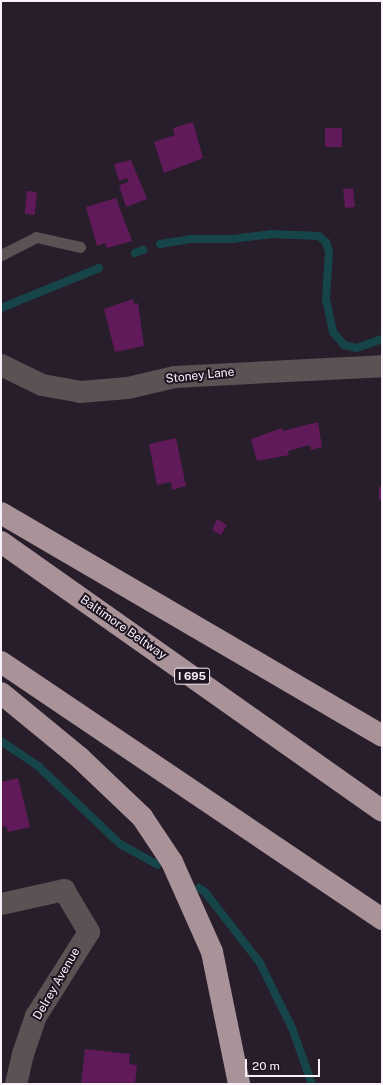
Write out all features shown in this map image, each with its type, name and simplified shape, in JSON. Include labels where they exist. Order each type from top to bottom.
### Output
[{"type":"highway","points":[[1,513],[382,736]]},
{"type":"highway","name":"Baltimore Beltway","points":[[1,542],[382,811]]},
{"type":"highway","points":[[1,662],[382,919]]},
{"type":"highway","points":[[1,693],[80,758],[142,817],[172,862],[212,952],[239,1084]]},
{"type":"street","name":"Stoney Lane","points":[[1,365],[42,385],[80,392],[128,388],[183,376],[382,366]]},
{"type":"street","name":"Delrey Avenue","points":[[1,904],[64,890],[89,932],[36,1016],[23,1054],[16,1084]]},
{"type":"lane","points":[[1,255],[36,237],[80,246]]},
{"type":"building","points":[[193,122],[203,158],[164,173],[154,142],[175,135],[173,128]]},
{"type":"building","points":[[325,128],[342,128],[342,147],[325,147]]},
{"type":"building","points":[[131,160],[147,199],[126,207],[119,185],[129,182],[127,178],[119,181],[114,164]]},
{"type":"building","points":[[353,188],[355,207],[345,208],[343,189]]},
{"type":"building","points":[[27,191],[37,192],[35,215],[25,214]]},
{"type":"building","points":[[116,198],[132,241],[107,248],[105,243],[97,246],[86,207]]},
{"type":"building","points":[[133,299],[134,304],[138,303],[144,346],[115,352],[104,309]]},
{"type":"building","points":[[318,422],[322,447],[311,450],[310,445],[288,451],[289,455],[257,461],[251,439],[282,428],[283,431]]},
{"type":"building","points":[[176,438],[186,486],[172,490],[171,482],[157,485],[149,444]]},
{"type":"building","points":[[379,487],[382,487],[382,500],[379,500]]},
{"type":"building","points":[[217,519],[227,525],[221,535],[212,530]]},
{"type":"building","points":[[18,778],[30,827],[8,832],[6,826],[1,827],[1,782]]},
{"type":"building","points":[[85,1049],[130,1054],[129,1064],[137,1065],[135,1083],[81,1084]]},
{"type":"waterway","points":[[160,244],[191,239],[232,239],[271,234],[319,236],[326,242],[329,252],[326,299],[333,332],[344,345],[357,348],[382,339]]},
{"type":"waterway","points":[[135,253],[143,250]]},
{"type":"waterway","points":[[1,308],[99,268]]},
{"type":"waterway","points":[[1,741],[38,766],[120,844],[158,865]]},
{"type":"waterway","points":[[199,888],[205,892],[260,963],[292,1028],[312,1084]]}]
